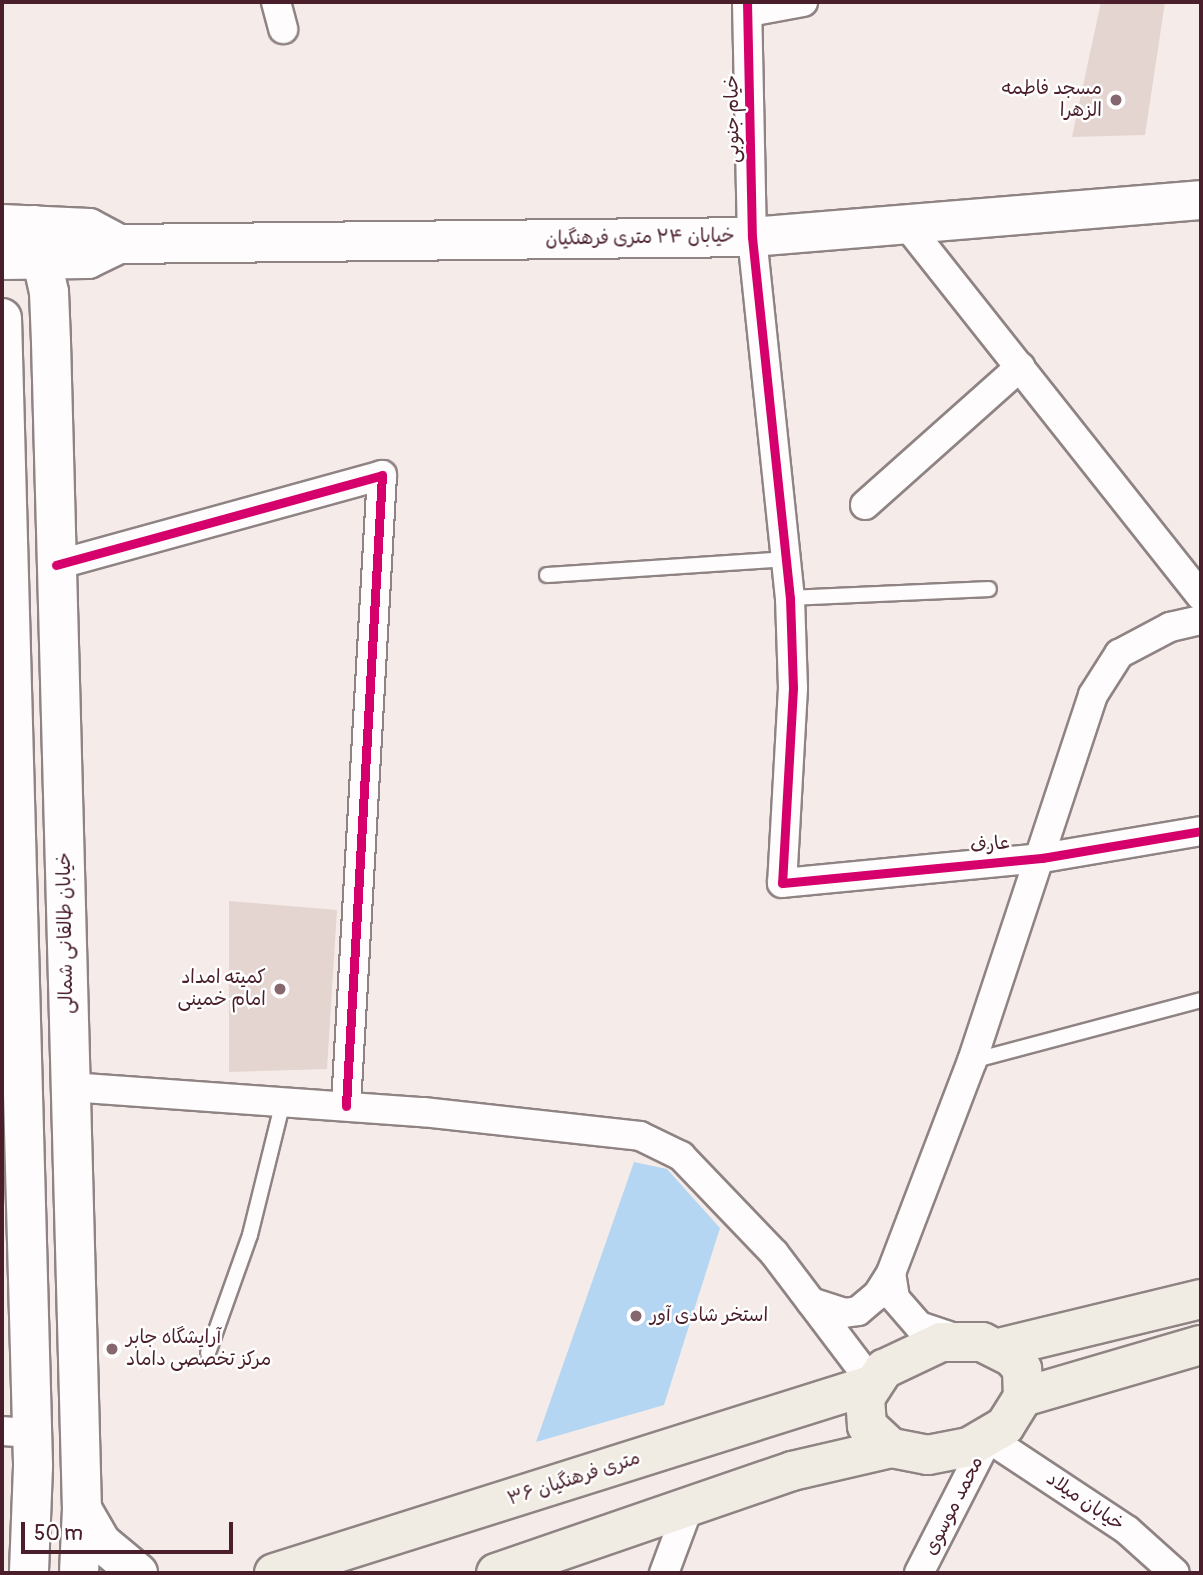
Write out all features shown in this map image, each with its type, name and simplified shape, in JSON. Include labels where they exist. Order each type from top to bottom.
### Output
[{"type":"main road","name":"خیابان ۲۴ متری فرهنگیان","points":[[31,250],[88,259],[119,244],[752,237],[1201,201]]},
{"type":"main road","points":[[2,260],[31,250]]},
{"type":"main road","name":"خیابان طالقانی شمالی","points":[[31,250],[57,565],[82,1509],[79,1573]]},
{"type":"main road","points":[[2,318],[17,1432],[29,1573]]},
{"type":"main road","points":[[891,1448],[867,1426],[865,1398],[873,1384],[901,1357],[961,1341],[999,1348],[1201,1299]]},
{"type":"main road","points":[[1023,1397],[1201,1345]]},
{"type":"main road","points":[[496,1573],[792,1471],[891,1448],[928,1455],[988,1438],[1005,1426],[1023,1397],[1022,1369],[999,1348]]},
{"type":"main road","name":"۳۶ متری فرهنگیان","points":[[274,1573],[873,1384]]},
{"type":"main road","points":[[82,1509],[102,1543],[138,1573]]},
{"type":"street","points":[[276,2],[283,29]]},
{"type":"street","points":[[748,7],[803,2]]},
{"type":"street","name":"خیام جنوبی","points":[[748,7],[752,237],[790,598],[793,688],[782,883]]},
{"type":"street","points":[[906,224],[1201,596]]},
{"type":"street","points":[[865,505],[1020,367]]},
{"type":"street","points":[[57,565],[382,475],[346,1106]]},
{"type":"street","points":[[811,1302],[844,1313],[858,1311],[878,1294],[891,1273],[972,1061],[1042,858],[1093,695],[1119,654],[1170,627],[1201,620]]},
{"type":"street","name":"عارف","points":[[782,883],[1042,858],[1201,831]]},
{"type":"street","points":[[70,1087],[346,1106],[640,1136],[681,1156],[774,1253],[873,1384]]},
{"type":"street","points":[[891,1273],[895,1298],[919,1326],[961,1341]]},
{"type":"street","name":"محمد موسوی","points":[[919,1573],[988,1438]]},
{"type":"street","name":"خیابان میلاد","points":[[988,1438],[1127,1530],[1175,1573]]},
{"type":"street","points":[[664,1573],[689,1506]]},
{"type":"lane","points":[[547,575],[788,559]]},
{"type":"lane","points":[[790,598],[989,589]]},
{"type":"lane","points":[[972,1061],[1201,1000]]},
{"type":"lane","points":[[208,1353],[250,1235],[283,1102]]},
{"type":"water","name":"استخر شادی آور","points":[[634,1162],[667,1169],[720,1228],[664,1405],[536,1442]]},
{"type":"building","name":"مسجد فاطمه الزهرا","points":[[1101,2],[1165,2],[1145,135],[1072,137]]},
{"type":"building","name":"کمیته امداد امام خمینی","points":[[229,901],[337,910],[327,1069],[229,1072]]},
{"type":"cycle path","points":[[747,2],[752,237],[790,598],[793,688],[782,883],[1042,858],[1201,831]]},
{"type":"cycle path","points":[[56,565],[382,475],[346,1106]]},
{"type":"place","name":"مسجد فاطمه الزهرا","points":[[1116,100]]},
{"type":"place","name":"کمیته امداد امام خمینی","points":[[280,989]]},
{"type":"place","name":"استخر شادی آور","points":[[636,1316]]},
{"type":"place","name":"آرایشگاه جابر مرکز تخصصی داماد","points":[[112,1349]]}]
